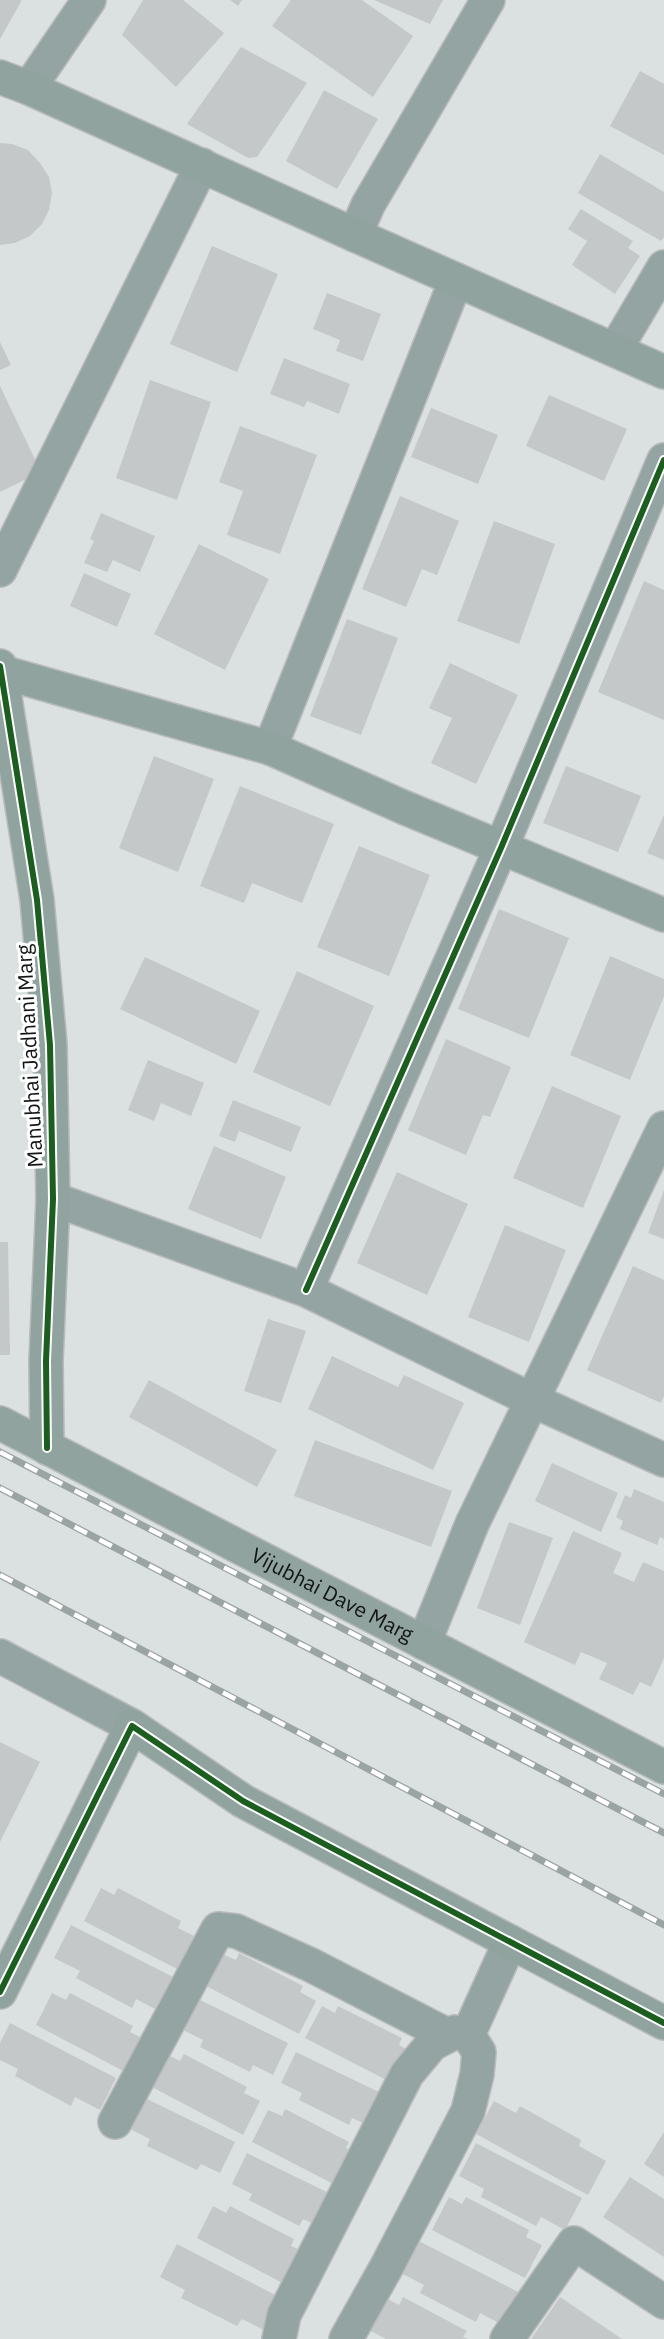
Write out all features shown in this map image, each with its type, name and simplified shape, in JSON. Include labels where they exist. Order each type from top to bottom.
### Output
[{"type":"street","points":[[89,0],[15,82],[664,372]]},
{"type":"street","points":[[355,235],[368,205],[488,0]]},
{"type":"street","points":[[0,570],[202,165]]},
{"type":"street","points":[[615,350],[664,267]]},
{"type":"street","points":[[270,748],[456,280]]},
{"type":"street","points":[[306,1290],[501,848],[664,460]]},
{"type":"street","points":[[1,669],[270,748],[403,807],[664,915]]},
{"type":"street","name":"Manubhai Jadhani Marg","points":[[1,669],[37,900],[50,1045],[53,1198],[46,1361],[47,1448]]},
{"type":"street","points":[[424,1643],[472,1524],[664,1128]]},
{"type":"street","points":[[53,1198],[306,1290],[532,1400],[664,1460]]},
{"type":"street","name":"Vijubhai Dave Marg","points":[[0,1423],[664,1767]]},
{"type":"street","points":[[0,1656],[132,1726],[243,1801],[664,2023]]},
{"type":"street","points":[[0,1992],[132,1726]]},
{"type":"street","points":[[115,2122],[218,1929],[236,1931],[311,1965],[457,2035],[479,2052],[477,2074],[468,2111],[346,2339]]},
{"type":"street","points":[[279,2339],[284,2315],[407,2074],[432,2044],[457,2035],[510,1942]]},
{"type":"street","points":[[507,2339],[574,2243],[664,2302]]},
{"type":"building","points":[[0,0],[22,0],[0,39]]},
{"type":"building","points":[[143,0],[183,0],[224,33],[176,87],[122,35]]},
{"type":"building","points":[[230,0],[242,0],[238,6]]},
{"type":"building","points":[[291,0],[362,0],[413,36],[373,97],[272,26]]},
{"type":"building","points":[[374,0],[443,0],[430,24]]},
{"type":"building","points":[[241,47],[307,83],[257,157],[248,158],[187,124]]},
{"type":"building","points":[[640,71],[664,84],[664,155],[610,126]]},
{"type":"building","points":[[324,90],[378,119],[337,189],[286,161]]},
{"type":"building","points":[[0,143],[12,144],[28,150],[49,177],[52,193],[49,210],[42,224],[30,236],[15,243],[0,245]]},
{"type":"building","points":[[600,154],[664,192],[664,237],[661,241],[578,193]]},
{"type":"building","points":[[581,209],[633,241],[628,248],[640,256],[615,294],[572,265],[587,241],[568,229]]},
{"type":"building","points":[[212,246],[278,274],[237,372],[170,344]]},
{"type":"building","points":[[327,293],[381,314],[363,361],[336,351],[340,340],[313,329]]},
{"type":"building","points":[[0,342],[11,365],[0,370]]},
{"type":"building","points":[[284,358],[350,384],[339,414],[307,401],[304,407],[270,394]]},
{"type":"building","points":[[150,380],[211,402],[177,500],[116,478]]},
{"type":"building","points":[[0,386],[41,472],[0,492]]},
{"type":"building","points":[[549,395],[627,429],[604,481],[526,446]]},
{"type":"building","points":[[431,408],[498,435],[478,484],[411,457]]},
{"type":"building","points":[[240,426],[317,455],[280,554],[227,535],[243,491],[219,482]]},
{"type":"building","points":[[400,496],[459,521],[437,575],[422,569],[406,607],[362,589]]},
{"type":"building","points":[[101,513],[155,536],[140,572],[113,560],[107,572],[84,563],[94,541],[90,539]]},
{"type":"building","points":[[494,521],[555,544],[519,644],[457,621]]},
{"type":"building","points":[[199,544],[269,579],[225,670],[154,634]]},
{"type":"building","points":[[84,573],[131,594],[117,627],[70,606]]},
{"type":"building","points":[[644,581],[664,590],[664,720],[598,692]]},
{"type":"building","points":[[347,619],[398,638],[361,735],[310,716]]},
{"type":"building","points":[[450,663],[518,695],[476,784],[431,763],[452,718],[429,708]]},
{"type":"building","points":[[154,756],[214,779],[178,872],[119,848]]},
{"type":"building","points":[[566,766],[641,796],[618,852],[543,823]]},
{"type":"building","points":[[240,786],[334,824],[302,903],[252,883],[244,903],[200,886]]},
{"type":"building","points":[[664,815],[664,860],[647,853]]},
{"type":"building","points":[[359,846],[430,875],[389,976],[317,947]]},
{"type":"building","points":[[499,909],[569,938],[529,1038],[458,1009]]},
{"type":"building","points":[[610,956],[664,979],[664,996],[630,1080],[570,1055]]},
{"type":"building","points":[[145,957],[260,1011],[236,1064],[120,1009]]},
{"type":"building","points":[[297,971],[374,1006],[330,1106],[253,1072]]},
{"type":"building","points":[[446,1039],[511,1067],[490,1117],[483,1115],[466,1155],[408,1130]]},
{"type":"building","points":[[148,1060],[204,1083],[191,1116],[161,1103],[154,1121],[128,1110]]},
{"type":"building","points":[[552,1086],[621,1116],[583,1208],[513,1178]]},
{"type":"building","points":[[233,1100],[301,1127],[291,1152],[239,1131],[235,1142],[219,1136]]},
{"type":"building","points":[[214,1146],[286,1177],[261,1239],[188,1209]]},
{"type":"building","points":[[397,1172],[468,1204],[427,1295],[357,1263]]},
{"type":"building","points":[[664,1190],[664,1239],[648,1233]]},
{"type":"building","points":[[505,1225],[566,1250],[529,1342],[468,1317]]},
{"type":"building","points":[[0,1242],[8,1242],[10,1355],[0,1355]]},
{"type":"building","points":[[633,1266],[664,1280],[664,1396],[661,1403],[587,1370]]},
{"type":"building","points":[[268,1319],[306,1331],[281,1403],[244,1391]]},
{"type":"building","points":[[332,1356],[398,1387],[404,1375],[464,1403],[433,1470],[308,1409]]},
{"type":"building","points":[[149,1380],[277,1450],[257,1487],[129,1417]]},
{"type":"building","points":[[315,1440],[452,1491],[431,1547],[294,1496]]},
{"type":"building","points":[[552,1463],[618,1493],[601,1532],[535,1501]]},
{"type":"building","points":[[634,1489],[664,1502],[664,1539],[660,1537],[657,1545],[620,1529],[623,1521],[616,1517],[625,1495],[631,1498]]},
{"type":"building","points":[[509,1522],[553,1538],[520,1625],[477,1608]]},
{"type":"building","points":[[573,1531],[622,1553],[613,1573],[634,1582],[643,1562],[664,1571],[664,1658],[651,1687],[640,1682],[633,1695],[599,1679],[607,1663],[581,1652],[575,1665],[524,1642]]},
{"type":"building","points":[[0,1742],[40,1762],[0,1842]]},
{"type":"building","points":[[101,1888],[114,1895],[118,1888],[181,1921],[178,1928],[194,1936],[177,1969],[84,1921]]},
{"type":"building","points":[[71,1925],[177,1979],[161,2012],[136,1999],[132,2008],[76,1978],[80,1971],[54,1958]]},
{"type":"building","points":[[239,1953],[303,1986],[300,1992],[316,2001],[299,2034],[206,1986],[222,1954],[236,1960]]},
{"type":"building","points":[[52,1993],[66,2000],[70,1993],[133,2026],[130,2032],[146,2040],[129,2074],[36,2025]]},
{"type":"building","points":[[198,1999],[288,2043],[273,2075],[253,2065],[250,2072],[200,2047],[203,2040],[183,2030]]},
{"type":"building","points":[[322,2006],[335,2013],[338,2006],[402,2038],[399,2045],[415,2054],[398,2086],[305,2038]]},
{"type":"building","points":[[10,2023],[116,2078],[100,2110],[75,2097],[71,2106],[15,2076],[18,2069],[0,2060],[0,2043]]},
{"type":"building","points":[[296,2052],[387,2096],[372,2127],[352,2118],[349,2125],[299,2100],[302,2093],[281,2083]]},
{"type":"building","points":[[166,2054],[180,2061],[184,2054],[247,2087],[244,2093],[260,2101],[243,2135],[150,2086]]},
{"type":"building","points":[[145,2098],[235,2142],[220,2173],[201,2164],[197,2170],[147,2146],[150,2139],[130,2129]]},
{"type":"building","points":[[494,2101],[516,2113],[520,2106],[581,2140],[579,2146],[606,2161],[588,2195],[476,2134]]},
{"type":"building","points":[[285,2109],[349,2142],[346,2148],[362,2157],[345,2190],[252,2142],[268,2110],[282,2116]]},
{"type":"building","points":[[664,2132],[664,2177],[644,2164]]},
{"type":"building","points":[[476,2143],[582,2198],[565,2230],[541,2217],[536,2226],[481,2197],[484,2189],[459,2176]]},
{"type":"building","points":[[247,2153],[337,2197],[322,2228],[303,2219],[299,2226],[249,2200],[252,2194],[232,2184]]},
{"type":"building","points":[[630,2177],[664,2199],[664,2257],[603,2217]]},
{"type":"building","points":[[449,2197],[462,2204],[466,2197],[529,2230],[526,2237],[542,2245],[525,2278],[432,2230]]},
{"type":"building","points":[[213,2206],[226,2213],[230,2206],[294,2239],[291,2246],[307,2253],[290,2287],[197,2238]]},
{"type":"building","points":[[415,2239],[522,2294],[505,2326],[480,2313],[476,2322],[420,2293],[424,2285],[399,2272]]},
{"type":"building","points":[[177,2244],[283,2299],[266,2331],[242,2319],[237,2326],[181,2298],[185,2290],[160,2277]]},
{"type":"building","points":[[403,2297],[467,2331],[463,2337],[468,2339],[386,2339],[369,2330],[386,2298],[399,2305]]},
{"type":"building","points":[[560,2297],[622,2339],[531,2339]]},
{"type":"railway","points":[[0,1452],[664,1794]]},
{"type":"railway","points":[[0,1488],[664,1833]]},
{"type":"railway","points":[[0,1575],[664,1925]]},
{"type":"cycle path","points":[[306,1290],[501,848],[664,460]]},
{"type":"cycle path","points":[[0,666],[37,900],[50,1045],[53,1199],[46,1361],[47,1448]]},
{"type":"cycle path","points":[[0,1992],[132,1726],[243,1801],[664,2023]]}]
